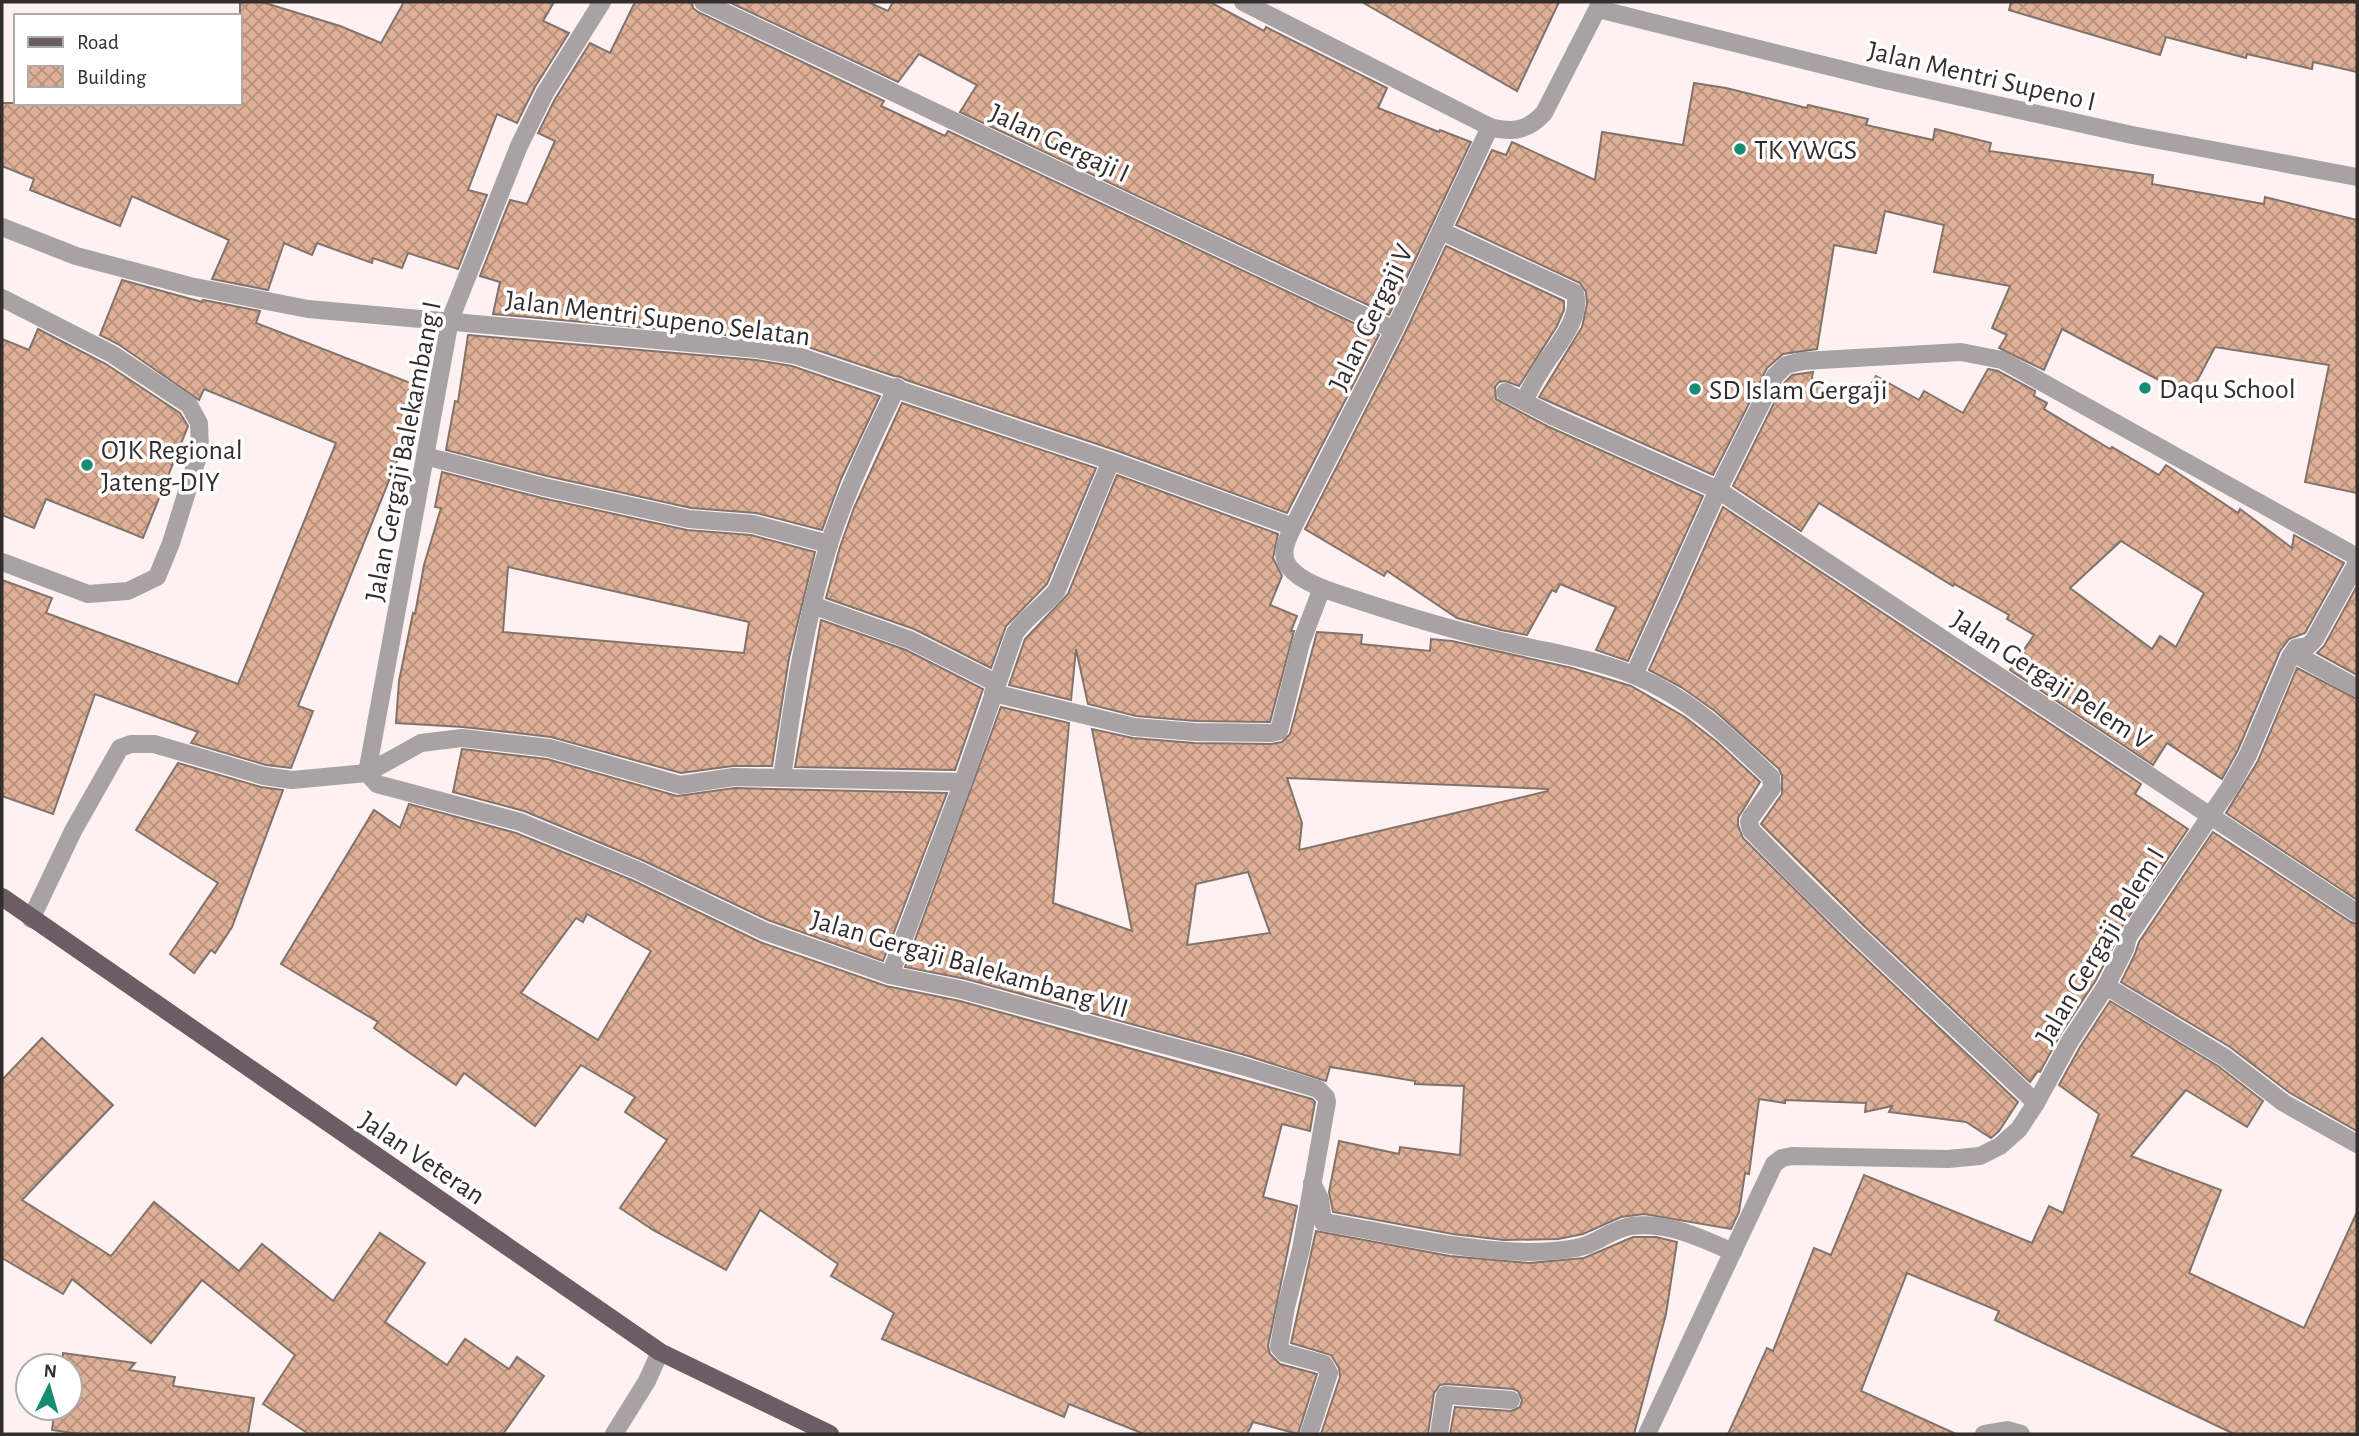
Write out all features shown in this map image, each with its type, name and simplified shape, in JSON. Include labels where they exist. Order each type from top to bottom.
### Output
[{"type":"main road","name":"Jalan Veteran","points":[[2,897],[660,1352],[830,1434]]},
{"type":"street","name":"Jalan Gergaji Balekambang I","points":[[367,773],[450,320],[519,146],[545,93],[602,2]]},
{"type":"street","name":"Jalan Gergaji I","points":[[703,2],[1394,330]]},
{"type":"street","points":[[1243,2],[1490,127],[1508,132],[1533,124],[1544,113],[1599,5]]},
{"type":"street","name":"Jalan Mentri Supeno I","points":[[1599,5],[1880,79],[2133,135],[2357,177]]},
{"type":"street","name":"Jalan Gergaji V","points":[[1322,588],[1297,575],[1289,567],[1284,557],[1285,546],[1394,330],[1490,127]]},
{"type":"street","name":"Jalan Mentri Supeno Selatan","points":[[2,227],[76,256],[190,286],[308,309],[757,349],[814,360],[1111,461],[1293,527]]},
{"type":"street","points":[[1441,231],[1575,293],[1576,308],[1566,333],[1524,401]]},
{"type":"street","points":[[2,298],[112,354],[189,405],[199,423],[200,450],[171,543],[157,577],[128,591],[88,594],[2,562]]},
{"type":"street","points":[[1634,675],[1718,490],[1775,376],[1786,365],[1803,361],[1961,352],[1983,354],[2002,360],[2357,558]]},
{"type":"street","points":[[782,778],[803,646],[829,544],[850,487],[897,387]]},
{"type":"street","name":"Jalan Gergaji Pelem V","points":[[1505,392],[1552,416],[1718,490],[2357,914]]},
{"type":"street","points":[[425,456],[544,487],[676,516],[753,524],[829,544]]},
{"type":"street","points":[[890,975],[963,782],[1015,633],[1024,620],[1046,603],[1057,590],[1111,461]]},
{"type":"street","points":[[2357,563],[2314,640],[2308,646],[2297,648],[2293,653],[2357,688]]},
{"type":"street","points":[[812,605],[911,640],[995,688],[1134,727],[1195,733],[1279,731],[1283,724],[1286,695],[1301,643],[1322,588],[1424,621],[1600,662],[1634,675],[1686,702],[1711,720],[1771,777],[1772,788],[1751,817],[1751,830],[1803,885],[2036,1103]]},
{"type":"street","name":"Jalan Gergaji Pelem I","points":[[1733,1252],[1774,1164],[1782,1158],[1948,1159],[1980,1156],[2000,1146],[2019,1129],[2070,1041],[2106,986],[2127,937],[2230,787],[2248,755],[2293,653]]},
{"type":"street","points":[[31,919],[73,831],[120,748],[131,744],[154,744],[264,776],[292,780],[367,773],[421,743],[462,738],[549,748],[680,785],[734,777],[963,782]]},
{"type":"street","name":"Jalan Gergaji Balekambang VII","points":[[367,773],[377,784],[520,822],[637,870],[764,932],[890,975],[963,990],[1318,1089],[1326,1097],[1326,1102],[1312,1183]]},
{"type":"street","points":[[2106,986],[2224,1057],[2284,1103],[2357,1144]]},
{"type":"street","points":[[1312,1183],[1320,1199],[1323,1222],[1469,1247],[1530,1252],[1585,1246],[1610,1232],[1631,1226],[1652,1226],[1680,1230],[1733,1252],[1647,1434]]},
{"type":"street","points":[[1310,1434],[1329,1373],[1328,1368],[1324,1364],[1284,1353],[1279,1347],[1283,1318],[1301,1249],[1312,1183]]},
{"type":"street","points":[[614,1434],[647,1381],[660,1352]]},
{"type":"street","points":[[1439,1434],[1445,1395],[1511,1400]]},
{"type":"street","points":[[1984,1434],[2007,1430],[2021,1434]]},
{"type":"building","points":[[240,2],[262,2],[340,26],[381,43],[404,2],[554,2],[543,21],[569,33],[535,87],[517,123],[497,114],[468,190],[487,195],[458,269],[408,253],[402,268],[373,258],[372,263],[317,243],[312,255],[284,243],[268,290],[212,279],[229,240],[132,196],[120,226],[30,190],[34,179],[2,166],[2,103],[242,105]]},
{"type":"building","points":[[635,2],[692,2],[693,8],[698,12],[884,101],[881,106],[945,136],[948,131],[1379,335],[1287,513],[1115,450],[799,344],[493,314],[500,282],[480,276],[510,200],[527,204],[555,141],[538,133],[555,99],[590,43],[610,53]]},
{"type":"building","points":[[729,2],[868,2],[888,11],[893,2],[1210,2],[1264,31],[1266,27],[1387,88],[1378,108],[1471,142],[1389,315],[960,112],[977,85],[919,54],[898,82]]},
{"type":"building","points":[[1362,2],[1559,2],[1517,91]]},
{"type":"building","points":[[2011,2],[2357,2],[2357,72],[2313,62],[2312,69],[2247,54],[2246,58],[2166,37],[2160,55],[2009,10]]},
{"type":"building","points":[[1694,83],[1868,119],[1866,125],[1933,140],[1935,129],[1991,143],[1989,151],[2153,175],[2152,184],[2264,204],[2265,197],[2357,220],[2357,493],[2305,482],[2329,365],[2215,347],[2189,396],[2062,329],[2044,370],[1999,348],[2007,335],[1992,328],[2010,286],[1934,272],[1944,225],[1885,211],[1876,253],[1834,245],[1817,349],[1783,354],[1767,368],[1713,475],[1539,397],[1582,327],[1587,304],[1586,292],[1580,283],[1456,225],[1492,150],[1506,155],[1512,142],[1595,180],[1602,132],[1683,145]]},
{"type":"building","points":[[1446,246],[1564,301],[1564,310],[1557,326],[1519,386],[1505,381],[1499,382],[1495,387],[1496,399],[1547,426],[1703,496],[1628,661],[1596,650],[1616,607],[1560,584],[1556,592],[1552,590],[1527,635],[1501,630],[1457,618],[1387,571],[1384,576],[1305,529]]},
{"type":"building","points":[[122,280],[202,302],[203,300],[260,311],[256,323],[426,389],[298,706],[313,711],[291,768],[266,765],[191,743],[198,732],[95,694],[53,814],[2,796],[2,580],[52,598],[46,613],[238,684],[336,443],[204,389],[199,400],[118,344],[100,335]]},
{"type":"building","name":"OJK Regional Jateng-DIY","points":[[38,329],[106,364],[180,413],[188,426],[143,538],[46,499],[34,528],[2,515],[2,339],[29,350]]},
{"type":"building","points":[[468,335],[756,360],[792,366],[880,396],[841,479],[822,530],[756,513],[691,508],[446,450],[455,401],[458,402]]},
{"type":"building","points":[[1988,369],[1998,371],[2035,391],[2034,396],[2047,403],[2044,409],[2110,449],[2112,447],[2159,475],[2166,465],[2238,513],[2240,509],[2292,548],[2294,535],[2344,563],[2305,633],[2289,639],[2280,651],[2238,750],[2222,779],[2167,743],[2153,765],[2010,670],[2034,635],[2007,619],[2009,615],[1954,584],[1953,586],[1819,503],[1801,531],[1733,486],[1784,383],[1792,375],[1813,372],[1812,378],[1858,406],[1876,376],[1919,400],[1924,391],[1963,413]],"holes":[[[2121,541],[2204,593],[2176,647],[2160,636],[2152,649],[2070,588]]]},
{"type":"building","points":[[902,403],[1096,468],[1047,584],[1006,626],[991,668],[914,629],[826,598],[854,508]]},
{"type":"building","points":[[442,472],[542,498],[687,530],[751,535],[815,552],[789,658],[772,766],[733,766],[681,773],[551,737],[396,723],[399,681],[413,613],[415,614],[424,565],[441,508],[435,507]],"holes":[[[508,567],[749,622],[744,653],[503,632]]]},
{"type":"building","points":[[1117,475],[1278,534],[1273,558],[1282,576],[1270,605],[1297,616],[1291,631],[1294,631],[1270,722],[1196,721],[1136,716],[1088,704],[1076,649],[1071,700],[1009,685],[1025,639],[1068,594]]},
{"type":"building","points":[[1723,507],[2141,784],[2135,794],[2188,829],[2119,931],[2096,980],[2060,1035],[2040,1072],[2038,1071],[2030,1082],[1864,926],[1761,824],[1782,794],[1782,776],[1779,769],[1715,711],[1681,687],[1649,670]]},
{"type":"building","points":[[2357,586],[2357,675],[2317,653],[2324,646]]},
{"type":"building","points":[[821,620],[906,650],[983,689],[955,770],[795,767]]},
{"type":"building","points":[[1317,632],[1362,635],[1361,644],[1430,651],[1431,639],[1452,641],[1572,668],[1631,686],[1685,717],[1760,782],[1738,818],[1743,838],[1848,942],[2018,1102],[1999,1131],[1991,1138],[1966,1122],[1889,1112],[1892,1106],[1865,1112],[1866,1103],[1785,1100],[1785,1103],[1759,1099],[1749,1174],[1745,1173],[1739,1212],[1731,1229],[1644,1214],[1621,1217],[1583,1234],[1558,1239],[1504,1240],[1453,1234],[1333,1212],[1329,1192],[1339,1141],[1399,1154],[1400,1147],[1460,1155],[1464,1086],[1415,1084],[1415,1081],[1330,1067],[1326,1081],[1245,1055],[966,979],[905,967],[1001,707],[1069,723],[1053,903],[1132,931],[1092,729],[1133,738],[1194,743],[1271,744],[1282,742],[1290,734]],"holes":[[[1287,778],[1548,789],[1548,791],[1299,850],[1302,823]],[[1248,872],[1270,933],[1187,945],[1196,884]]]},
{"type":"building","points":[[2297,668],[2357,699],[2357,900],[2226,813],[2258,761]]},
{"type":"building","points":[[462,749],[547,759],[677,796],[735,788],[947,793],[883,961],[768,920],[642,860],[524,811],[453,792]]},
{"type":"building","points":[[178,763],[261,787],[283,790],[232,927],[215,953],[211,950],[194,973],[170,954],[218,883],[136,830]]},
{"type":"building","points":[[409,804],[516,833],[632,880],[760,942],[886,986],[960,1001],[1312,1099],[1315,1102],[1310,1131],[1282,1124],[1263,1197],[1297,1206],[1268,1346],[1270,1354],[1280,1364],[1317,1374],[1298,1434],[1253,1422],[1247,1434],[1144,1434],[1069,1404],[1064,1417],[882,1339],[894,1313],[831,1276],[838,1264],[760,1210],[726,1270],[653,1230],[620,1208],[667,1140],[625,1112],[635,1097],[581,1065],[535,1126],[464,1073],[456,1085],[374,1028],[378,1022],[281,964],[374,810],[400,828]],"holes":[[[587,914],[651,951],[598,1040],[521,993],[576,918],[583,922]]]},
{"type":"building","points":[[2213,832],[2357,924],[2357,1131],[2290,1093],[2230,1047],[2121,982],[2139,942]]},
{"type":"building","points":[[2110,1001],[2218,1066],[2263,1101],[2247,1127],[2186,1090],[2131,1156],[2221,1190],[2189,1273],[2304,1328],[2357,1212],[2357,1434],[2234,1434],[1995,1320],[1999,1311],[1907,1273],[1861,1391],[1956,1434],[1728,1434],[1767,1348],[1773,1351],[1814,1248],[1831,1255],[1864,1175],[2032,1243],[2049,1206],[2063,1213],[2099,1114],[2059,1085]]},
{"type":"building","points":[[42,1038],[113,1105],[22,1200],[111,1256],[154,1202],[239,1271],[262,1244],[333,1301],[380,1233],[425,1263],[385,1322],[447,1365],[465,1339],[509,1369],[517,1357],[544,1376],[503,1434],[309,1434],[263,1404],[295,1355],[202,1280],[151,1343],[72,1279],[63,1294],[2,1258],[2,1080]]},
{"type":"building","points":[[1316,1231],[1450,1256],[1529,1263],[1584,1258],[1633,1237],[1656,1237],[1677,1242],[1666,1314],[1634,1434],[1450,1434],[1455,1407],[1511,1411],[1520,1407],[1522,1400],[1518,1391],[1513,1389],[1446,1384],[1440,1385],[1434,1393],[1428,1434],[1321,1434],[1340,1377],[1339,1368],[1331,1355],[1291,1343]]},
{"type":"building","points":[[84,1356],[135,1363],[129,1370],[175,1377],[173,1386],[254,1398],[248,1434],[79,1434],[52,1430],[53,1422],[84,1422]]},
{"type":"place","name":"TK YWGS","points":[[1740,149]]},
{"type":"place","name":"Daqu School","points":[[2145,388]]},
{"type":"place","name":"SD Islam Gergaji","points":[[1695,389]]},
{"type":"place","name":"OJK Regional Jateng-DIY","points":[[87,465]]}]
